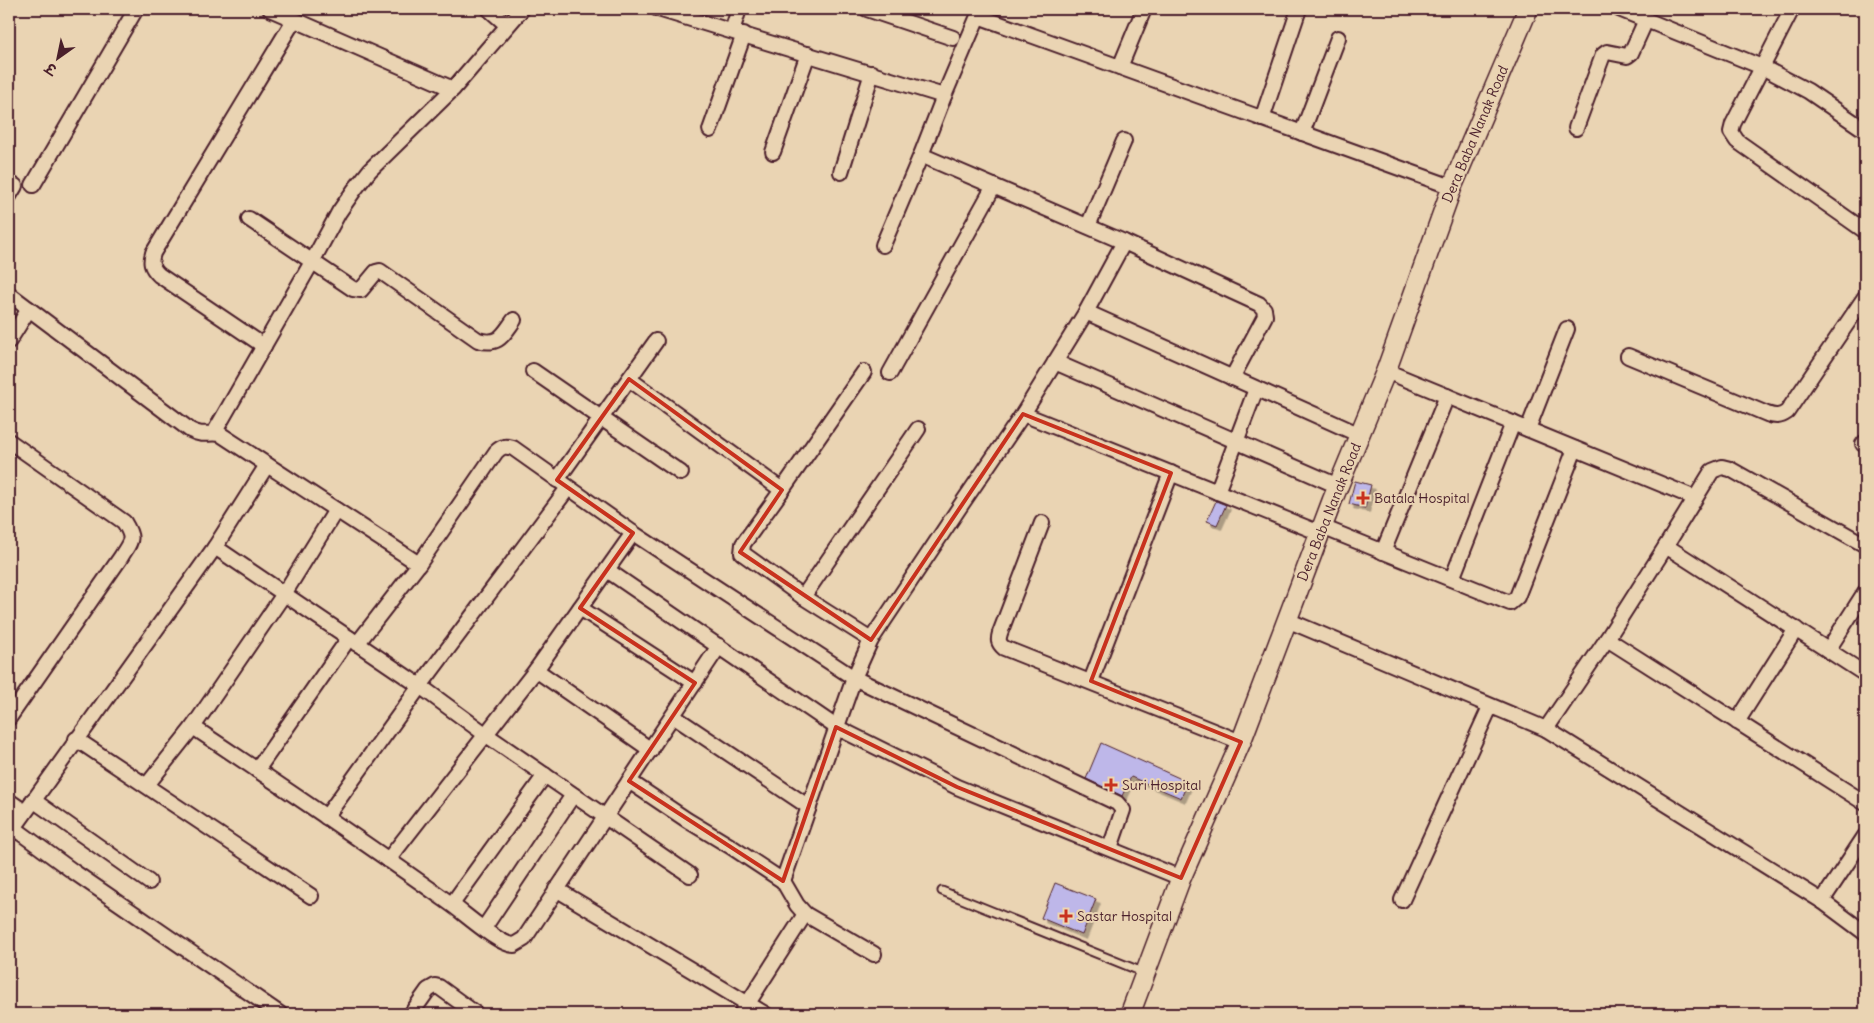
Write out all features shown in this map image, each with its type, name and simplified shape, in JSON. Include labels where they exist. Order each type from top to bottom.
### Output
[{"type":"main road","name":"Dera Baba Nanak Road","points":[[1130,1014],[1181,878],[1241,742],[1338,486],[1386,371],[1452,187],[1528,9]]},
{"type":"street","points":[[33,186],[136,9]]},
{"type":"street","points":[[270,9],[453,88]]},
{"type":"street","points":[[489,9],[507,25]]},
{"type":"street","points":[[214,433],[339,212],[355,189],[370,170],[453,88],[522,9]]},
{"type":"street","points":[[658,9],[944,96]]},
{"type":"street","points":[[710,130],[738,33],[739,9]]},
{"type":"street","points":[[866,9],[953,38]]},
{"type":"street","points":[[1120,67],[1144,9]]},
{"type":"street","points":[[1262,119],[1299,9]]},
{"type":"street","points":[[1618,9],[1762,68],[1808,91],[1865,130]]},
{"type":"street","points":[[1792,9],[1733,124],[1731,132],[1733,136],[1865,231]]},
{"type":"street","points":[[883,245],[980,12],[1120,67],[1452,187]]},
{"type":"street","points":[[264,346],[159,275],[153,269],[151,261],[153,252],[294,20]]},
{"type":"street","points":[[1576,128],[1603,55],[1607,52],[1627,56],[1632,53],[1646,20]]},
{"type":"street","points":[[1302,134],[1338,38]]},
{"type":"street","points":[[773,152],[808,54]]},
{"type":"street","points":[[841,172],[872,73]]},
{"type":"street","points":[[1088,226],[1124,141]]},
{"type":"street","points":[[921,155],[1088,226],[1259,304],[1264,309],[1265,316],[1232,378]]},
{"type":"street","points":[[890,372],[994,186]]},
{"type":"street","points":[[249,219],[353,289],[362,290],[374,274],[380,271],[482,342],[495,342],[503,336],[514,320]]},
{"type":"street","points":[[783,881],[836,727],[854,678],[871,640],[960,505],[1024,414],[1086,312],[1124,242]]},
{"type":"street","points":[[9,294],[190,430],[205,435],[220,434],[227,438],[419,564]]},
{"type":"street","points":[[1628,356],[1767,414],[1782,416],[1787,412],[1865,297]]},
{"type":"street","points":[[9,341],[30,309]]},
{"type":"street","points":[[1086,312],[1360,435]]},
{"type":"street","points":[[1528,429],[1567,329]]},
{"type":"street","points":[[326,817],[562,484],[601,418],[656,341]]},
{"type":"street","points":[[1055,362],[1338,486]]},
{"type":"street","points":[[533,371],[681,473]]},
{"type":"street","points":[[1386,371],[1695,498]]},
{"type":"street","points":[[864,372],[743,544],[742,553],[803,597],[871,640]]},
{"type":"street","points":[[629,379],[782,490]]},
{"type":"street","points":[[1217,492],[1256,389]]},
{"type":"street","points":[[1383,552],[1448,396]]},
{"type":"street","points":[[1024,414],[1217,492],[1383,552],[1510,603],[1514,601],[1575,449]]},
{"type":"street","points":[[1452,579],[1512,423]]},
{"type":"street","points":[[803,597],[918,429]]},
{"type":"street","points":[[9,441],[124,522],[131,534],[131,540],[9,718]]},
{"type":"street","points":[[257,770],[353,641],[419,564],[501,447],[513,448],[633,533],[854,678],[1118,802],[1123,810],[1110,848]]},
{"type":"street","points":[[267,465],[215,546],[11,831],[74,872],[280,1014]]},
{"type":"street","points":[[1546,729],[1607,639],[1712,471],[1722,467],[1730,469],[1865,545]]},
{"type":"street","points":[[1091,682],[1171,473]]},
{"type":"street","points":[[147,786],[193,728],[284,594],[336,510]]},
{"type":"street","points":[[1042,523],[1000,633],[998,639],[1000,644],[1004,648],[1241,742]]},
{"type":"street","points":[[388,860],[536,670],[633,533]]},
{"type":"street","points":[[215,546],[420,686],[485,734],[690,875]]},
{"type":"street","points":[[1666,546],[1865,674]]},
{"type":"street","points":[[607,570],[836,727],[957,786],[1181,878]]},
{"type":"street","points":[[1828,650],[1865,592]]},
{"type":"street","points":[[580,608],[695,684]]},
{"type":"street","points":[[1287,620],[1546,729],[1822,901],[1865,933]]},
{"type":"street","points":[[1737,722],[1796,629]]},
{"type":"street","points":[[1607,639],[1865,803]]},
{"type":"street","points":[[193,728],[326,817],[509,944],[524,939],[720,646]]},
{"type":"street","points":[[536,670],[650,750]]},
{"type":"street","points":[[1402,900],[1490,707]]},
{"type":"street","points":[[673,716],[809,807]]},
{"type":"street","points":[[76,739],[311,896]]},
{"type":"street","points":[[452,904],[546,776]]},
{"type":"street","points":[[629,781],[783,881],[797,905],[805,914],[874,954]]},
{"type":"street","points":[[484,928],[573,795]]},
{"type":"street","points":[[9,800],[25,812]]},
{"type":"street","points":[[33,800],[149,882]]},
{"type":"street","points":[[1822,901],[1865,836]]},
{"type":"street","points":[[556,889],[745,1009],[765,1014]]},
{"type":"street","points":[[745,1009],[805,914]]},
{"type":"street","points":[[410,1014],[428,990],[434,986],[439,987],[476,1014]]},
{"type":"lane","points":[[942,891],[1146,973]]},
{"type":"highlighted area","points":[[629,379],[782,490],[740,552],[871,640],[1023,414],[1171,473],[1091,681],[1241,742],[1181,878],[957,787],[836,727],[783,881],[629,781],[695,683],[580,608],[633,533],[557,480]]},
{"type":"building","points":[[1355,481],[1371,485],[1365,508],[1349,504]]},
{"type":"building","points":[[1216,501],[1226,505],[1217,525],[1207,521]]},
{"type":"building","points":[[1101,743],[1188,782],[1181,798],[1131,777],[1122,796],[1086,779]]},
{"type":"building","points":[[1055,883],[1096,899],[1082,935],[1041,918]]},
{"type":"place","name":"Batala Hospital","points":[[1363,498]]},
{"type":"place","name":"Suri Hospital","points":[[1111,785]]},
{"type":"place","name":"Sastar Hospital","points":[[1066,916]]}]
